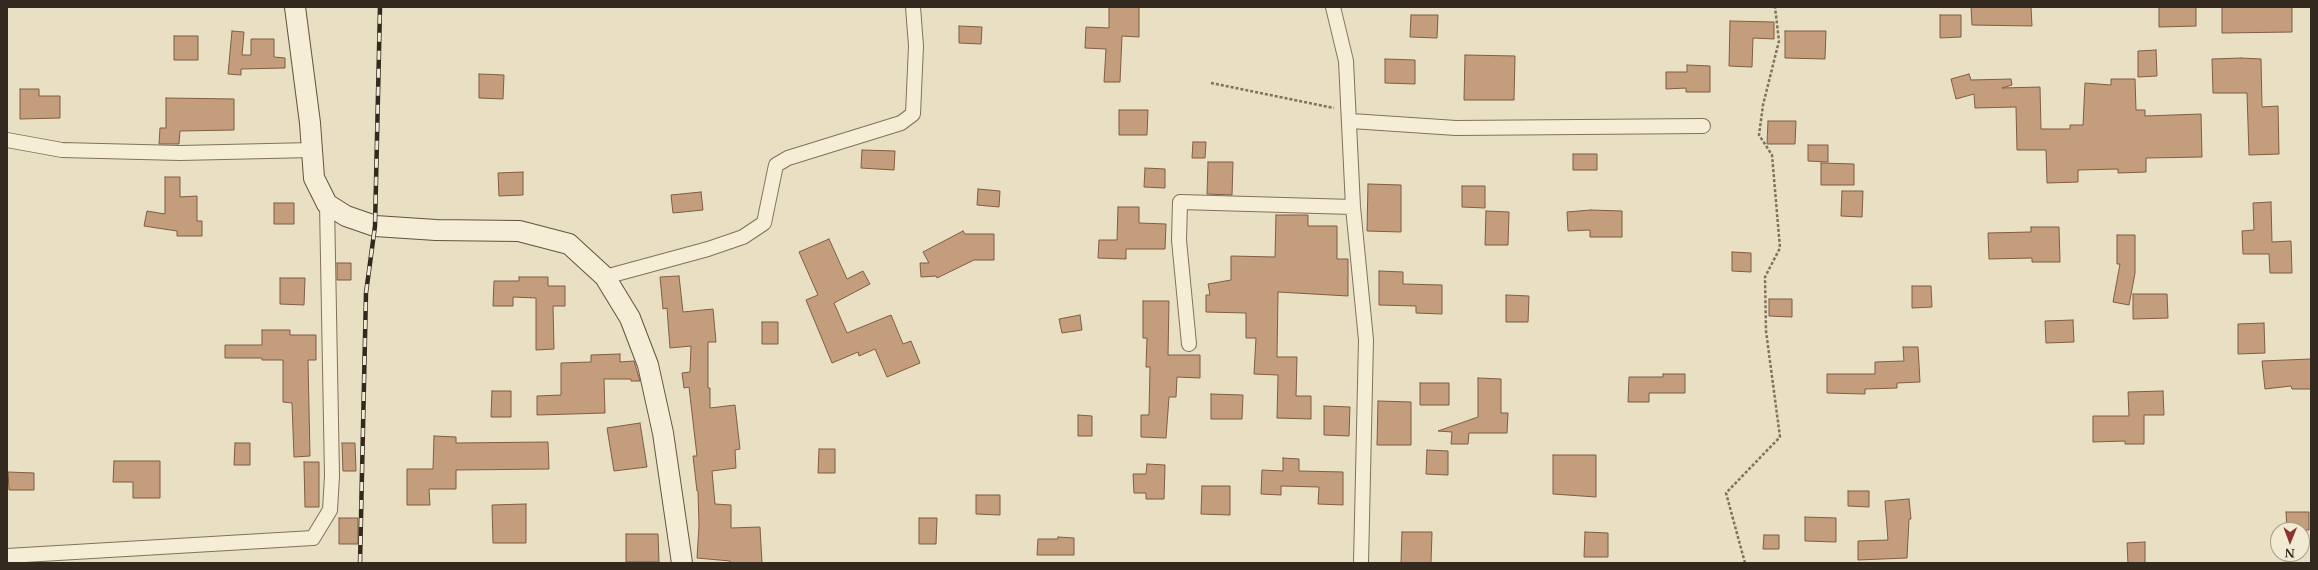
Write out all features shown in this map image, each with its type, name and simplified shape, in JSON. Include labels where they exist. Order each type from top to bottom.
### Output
[{"type":"street","points":[[7,556],[313,538],[330,510],[332,476],[327,204],[314,178],[295,7]]},
{"type":"street","points":[[605,277],[708,249],[743,237],[764,223],[776,165],[788,158],[901,123],[913,114],[916,46],[912,7]]},
{"type":"street","points":[[1333,7],[1346,61],[1350,116],[1353,207],[1366,340],[1361,563]]},
{"type":"street","points":[[1350,116],[1456,128],[1703,126]]},
{"type":"street","points":[[7,140],[62,150],[180,153],[312,150]]},
{"type":"street","points":[[1190,344],[1179,240],[1180,202],[1353,207]]},
{"type":"street","points":[[327,204],[346,216],[375,226],[436,230],[519,232],[569,244],[605,277],[630,318],[648,365],[663,433],[682,563]]},
{"type":"path","points":[[1745,563],[1726,493],[1780,437],[1766,331],[1765,277],[1780,248],[1772,155],[1759,135],[1763,105],[1778,41],[1774,7]]},
{"type":"path","points":[[1212,83],[1350,116]]},
{"type":"building","points":[[1109,7],[1139,7],[1139,37],[1122,36],[1120,82],[1104,82],[1106,49],[1085,48],[1086,27],[1109,28]]},
{"type":"building","points":[[1971,7],[2031,7],[2032,26],[1972,25]]},
{"type":"building","points":[[2159,7],[2196,7],[2196,26],[2159,27]]},
{"type":"building","points":[[2222,7],[2292,7],[2292,32],[2222,33]]},
{"type":"building","points":[[1411,15],[1438,15],[1437,38],[1410,37]]},
{"type":"building","points":[[1940,15],[1961,15],[1961,37],[1940,38]]},
{"type":"building","points":[[1730,21],[1774,22],[1774,39],[1753,38],[1752,67],[1729,66]]},
{"type":"building","points":[[959,26],[982,27],[981,44],[959,43]]},
{"type":"building","points":[[232,31],[244,32],[242,55],[251,55],[251,39],[274,39],[274,57],[285,58],[285,68],[241,69],[241,75],[228,74]]},
{"type":"building","points":[[1785,31],[1826,31],[1825,59],[1785,58]]},
{"type":"building","points":[[174,36],[198,36],[198,60],[174,60]]},
{"type":"building","points":[[2156,50],[2157,76],[2138,77],[2138,51]]},
{"type":"building","points":[[1465,55],[1515,56],[1514,100],[1464,100]]},
{"type":"building","points":[[1385,59],[1415,60],[1415,84],[1385,83]]},
{"type":"building","points":[[2212,59],[2261,59],[2262,107],[2278,106],[2279,154],[2249,155],[2247,93],[2213,93]]},
{"type":"building","points":[[1687,65],[1710,66],[1710,92],[1686,92],[1686,88],[1666,89],[1666,72],[1687,72]]},
{"type":"building","points":[[479,74],[504,75],[503,99],[479,98]]},
{"type":"building","points":[[1969,74],[1971,80],[2011,79],[2012,85],[2002,88],[2040,87],[2041,129],[2070,129],[2070,125],[2083,125],[2085,83],[2111,85],[2111,79],[2135,79],[2136,110],[2145,110],[2145,116],[2201,114],[2202,157],[2146,158],[2146,172],[2118,173],[2118,169],[2078,170],[2078,182],[2047,183],[2046,150],[2017,150],[2016,107],[1975,108],[1974,94],[1956,99],[1951,79]]},
{"type":"building","points":[[20,89],[39,89],[39,96],[60,96],[60,118],[20,119]]},
{"type":"building","points":[[166,98],[234,99],[234,130],[180,131],[179,144],[159,144],[160,128],[166,128]]},
{"type":"building","points":[[1119,110],[1148,110],[1147,135],[1119,135]]},
{"type":"building","points":[[1768,121],[1796,121],[1795,144],[1767,144]]},
{"type":"building","points":[[1193,142],[1206,142],[1205,158],[1192,158]]},
{"type":"building","points":[[1808,145],[1828,145],[1828,162],[1808,161]]},
{"type":"building","points":[[862,150],[895,151],[894,170],[861,168]]},
{"type":"building","points":[[1573,154],[1597,154],[1597,170],[1573,170]]},
{"type":"building","points":[[1208,162],[1233,162],[1232,195],[1207,194]]},
{"type":"building","points":[[1821,163],[1854,164],[1854,185],[1821,185]]},
{"type":"building","points":[[1145,168],[1165,169],[1165,188],[1144,187]]},
{"type":"building","points":[[523,172],[523,195],[499,196],[498,173]]},
{"type":"building","points":[[165,177],[180,177],[180,197],[197,196],[197,221],[202,221],[202,236],[177,236],[177,231],[144,226],[147,211],[165,214]]},
{"type":"building","points":[[1368,184],[1401,185],[1401,232],[1367,231]]},
{"type":"building","points":[[1462,186],[1485,186],[1485,208],[1462,207]]},
{"type":"building","points":[[978,189],[1000,191],[999,207],[977,205]]},
{"type":"building","points":[[1842,191],[1863,191],[1862,217],[1841,216]]},
{"type":"building","points":[[701,192],[703,210],[673,213],[671,195]]},
{"type":"building","points":[[2271,202],[2272,242],[2291,241],[2292,273],[2270,273],[2269,254],[2243,254],[2242,231],[2254,230],[2253,203]]},
{"type":"building","points":[[274,203],[294,203],[294,224],[274,224]]},
{"type":"building","points":[[1118,207],[1139,207],[1139,223],[1166,224],[1165,249],[1126,249],[1126,259],[1098,258],[1099,240],[1117,240]]},
{"type":"building","points":[[1591,210],[1622,211],[1622,237],[1590,237],[1590,230],[1568,231],[1567,212]]},
{"type":"building","points":[[1486,211],[1509,212],[1508,245],[1485,245]]},
{"type":"building","points":[[1276,215],[1308,215],[1308,226],[1337,226],[1337,259],[1348,259],[1348,296],[1278,292],[1277,357],[1297,357],[1296,396],[1311,396],[1311,419],[1277,418],[1278,375],[1254,374],[1256,338],[1246,338],[1246,313],[1206,312],[1206,295],[1210,295],[1208,284],[1231,280],[1231,256],[1275,257]]},
{"type":"building","points":[[2031,227],[2059,227],[2060,262],[2032,262],[2032,258],[1989,259],[1988,233],[2031,232]]},
{"type":"building","points":[[963,231],[965,234],[994,234],[994,260],[974,260],[937,278],[936,276],[921,277],[920,263],[929,263],[923,252]]},
{"type":"building","points":[[2117,235],[2135,235],[2135,273],[2129,305],[2113,302],[2120,264],[2117,264]]},
{"type":"building","points":[[829,239],[847,279],[863,271],[870,284],[834,303],[847,333],[891,315],[903,344],[911,341],[920,363],[887,377],[875,349],[859,356],[858,352],[832,363],[806,300],[818,295],[799,252]]},
{"type":"building","points":[[1732,252],[1751,253],[1751,272],[1732,271]]},
{"type":"building","points":[[337,263],[351,263],[351,280],[337,280]]},
{"type":"building","points":[[1379,271],[1403,272],[1403,284],[1442,285],[1442,314],[1416,313],[1416,306],[1379,305]]},
{"type":"building","points":[[679,276],[683,312],[713,309],[716,342],[708,342],[708,388],[710,388],[710,408],[735,405],[740,449],[735,450],[736,468],[712,471],[715,504],[731,505],[731,528],[760,527],[762,563],[730,563],[730,561],[697,558],[699,526],[698,491],[693,456],[697,456],[689,387],[684,388],[682,373],[690,372],[691,346],[670,348],[667,308],[663,309],[660,277]]},
{"type":"building","points":[[519,277],[548,277],[548,286],[565,286],[565,306],[553,306],[554,349],[536,350],[536,298],[513,297],[513,306],[493,306],[494,281],[519,281]]},
{"type":"building","points":[[280,278],[305,278],[304,305],[280,304]]},
{"type":"building","points":[[1912,286],[1931,286],[1932,307],[1912,308]]},
{"type":"building","points":[[2133,294],[2167,294],[2168,318],[2133,319]]},
{"type":"building","points":[[1506,295],[1529,296],[1528,322],[1506,322]]},
{"type":"building","points":[[1769,299],[1792,299],[1792,317],[1769,316]]},
{"type":"building","points":[[1143,301],[1169,301],[1168,355],[1200,355],[1200,378],[1177,377],[1176,397],[1169,397],[1166,438],[1141,437],[1141,415],[1149,415],[1150,367],[1146,367],[1147,338],[1143,338]]},
{"type":"building","points":[[1080,315],[1082,330],[1062,333],[1059,319]]},
{"type":"building","points":[[2073,320],[2074,342],[2046,343],[2045,321]]},
{"type":"building","points":[[762,322],[778,322],[778,344],[762,344]]},
{"type":"building","points":[[2264,323],[2265,353],[2238,354],[2238,324]]},
{"type":"building","points":[[262,330],[290,330],[290,335],[316,335],[316,360],[308,360],[310,456],[294,457],[292,403],[283,402],[283,360],[262,360],[262,358],[225,358],[225,345],[262,345]]},
{"type":"building","points":[[1903,347],[1918,347],[1920,382],[1897,383],[1897,388],[1865,389],[1865,394],[1827,393],[1827,374],[1875,374],[1875,362],[1904,361]]},
{"type":"building","points":[[620,354],[620,362],[634,361],[640,381],[631,381],[631,379],[604,379],[605,413],[537,415],[537,396],[561,395],[561,363],[591,362],[591,355]]},
{"type":"building","points":[[2311,359],[2311,389],[2292,389],[2291,386],[2265,389],[2262,361]]},
{"type":"building","points":[[1663,374],[1685,374],[1685,393],[1649,393],[1649,402],[1628,402],[1629,377],[1663,377]]},
{"type":"building","points":[[1478,378],[1501,379],[1501,413],[1508,413],[1507,433],[1469,433],[1468,444],[1451,444],[1452,432],[1438,431],[1478,417]]},
{"type":"building","points":[[1420,383],[1449,383],[1449,405],[1420,405]]},
{"type":"building","points":[[492,391],[511,391],[511,417],[491,417]]},
{"type":"building","points":[[2163,391],[2164,415],[2144,415],[2144,444],[2125,444],[2125,441],[2093,442],[2093,416],[2129,416],[2128,392]]},
{"type":"building","points":[[1211,394],[1243,395],[1242,419],[1211,419]]},
{"type":"building","points":[[1378,401],[1411,402],[1411,445],[1377,445]]},
{"type":"building","points":[[1324,406],[1350,407],[1349,436],[1324,435]]},
{"type":"building","points":[[1078,415],[1092,416],[1092,436],[1078,436]]},
{"type":"building","points":[[640,423],[647,467],[614,471],[607,428]]},
{"type":"building","points":[[434,436],[456,437],[456,443],[548,442],[549,469],[456,470],[456,489],[429,489],[430,505],[407,505],[407,469],[433,469]]},
{"type":"building","points":[[235,443],[250,443],[250,465],[234,465]]},
{"type":"building","points":[[342,443],[355,443],[356,471],[343,471]]},
{"type":"building","points":[[819,449],[835,449],[835,473],[818,473]]},
{"type":"building","points":[[1427,450],[1448,451],[1448,475],[1426,474]]},
{"type":"building","points":[[1553,455],[1596,455],[1596,497],[1553,494]]},
{"type":"building","points":[[1283,458],[1299,459],[1299,471],[1343,472],[1343,505],[1318,504],[1319,487],[1281,486],[1281,495],[1261,494],[1262,470],[1283,471]]},
{"type":"building","points":[[114,461],[160,461],[160,498],[133,498],[133,482],[113,482]]},
{"type":"building","points":[[304,462],[319,462],[319,507],[305,507]]},
{"type":"building","points":[[1147,464],[1165,465],[1164,499],[1146,499],[1146,493],[1134,493],[1133,474],[1146,474]]},
{"type":"building","points":[[8,472],[34,473],[34,490],[9,490]]},
{"type":"building","points":[[1202,486],[1230,486],[1230,515],[1201,514]]},
{"type":"building","points":[[1848,491],[1869,491],[1869,507],[1848,506]]},
{"type":"building","points":[[976,495],[1000,495],[1000,515],[976,514]]},
{"type":"building","points":[[1909,499],[1911,519],[1909,519],[1907,558],[1858,560],[1858,541],[1888,540],[1885,501]]},
{"type":"building","points":[[526,504],[526,543],[493,543],[492,505]]},
{"type":"building","points":[[2286,512],[2309,512],[2309,522],[2287,522]]},
{"type":"building","points":[[1805,517],[1836,518],[1836,542],[1805,541]]},
{"type":"building","points":[[339,518],[358,518],[358,544],[339,544]]},
{"type":"building","points":[[919,518],[937,518],[936,544],[919,544]]},
{"type":"building","points":[[1402,532],[1432,532],[1431,563],[1401,563]]},
{"type":"building","points":[[1585,532],[1608,533],[1608,557],[1584,557]]},
{"type":"building","points":[[626,534],[658,534],[659,562],[626,562]]},
{"type":"building","points":[[1764,535],[1779,535],[1779,549],[1763,549]]},
{"type":"building","points":[[1058,537],[1074,538],[1074,555],[1037,555],[1038,539],[1058,539]]},
{"type":"building","points":[[2145,542],[2145,563],[2128,563],[2127,543]]},
{"type":"railway","points":[[360,563],[366,293],[375,226],[380,7]]}]
